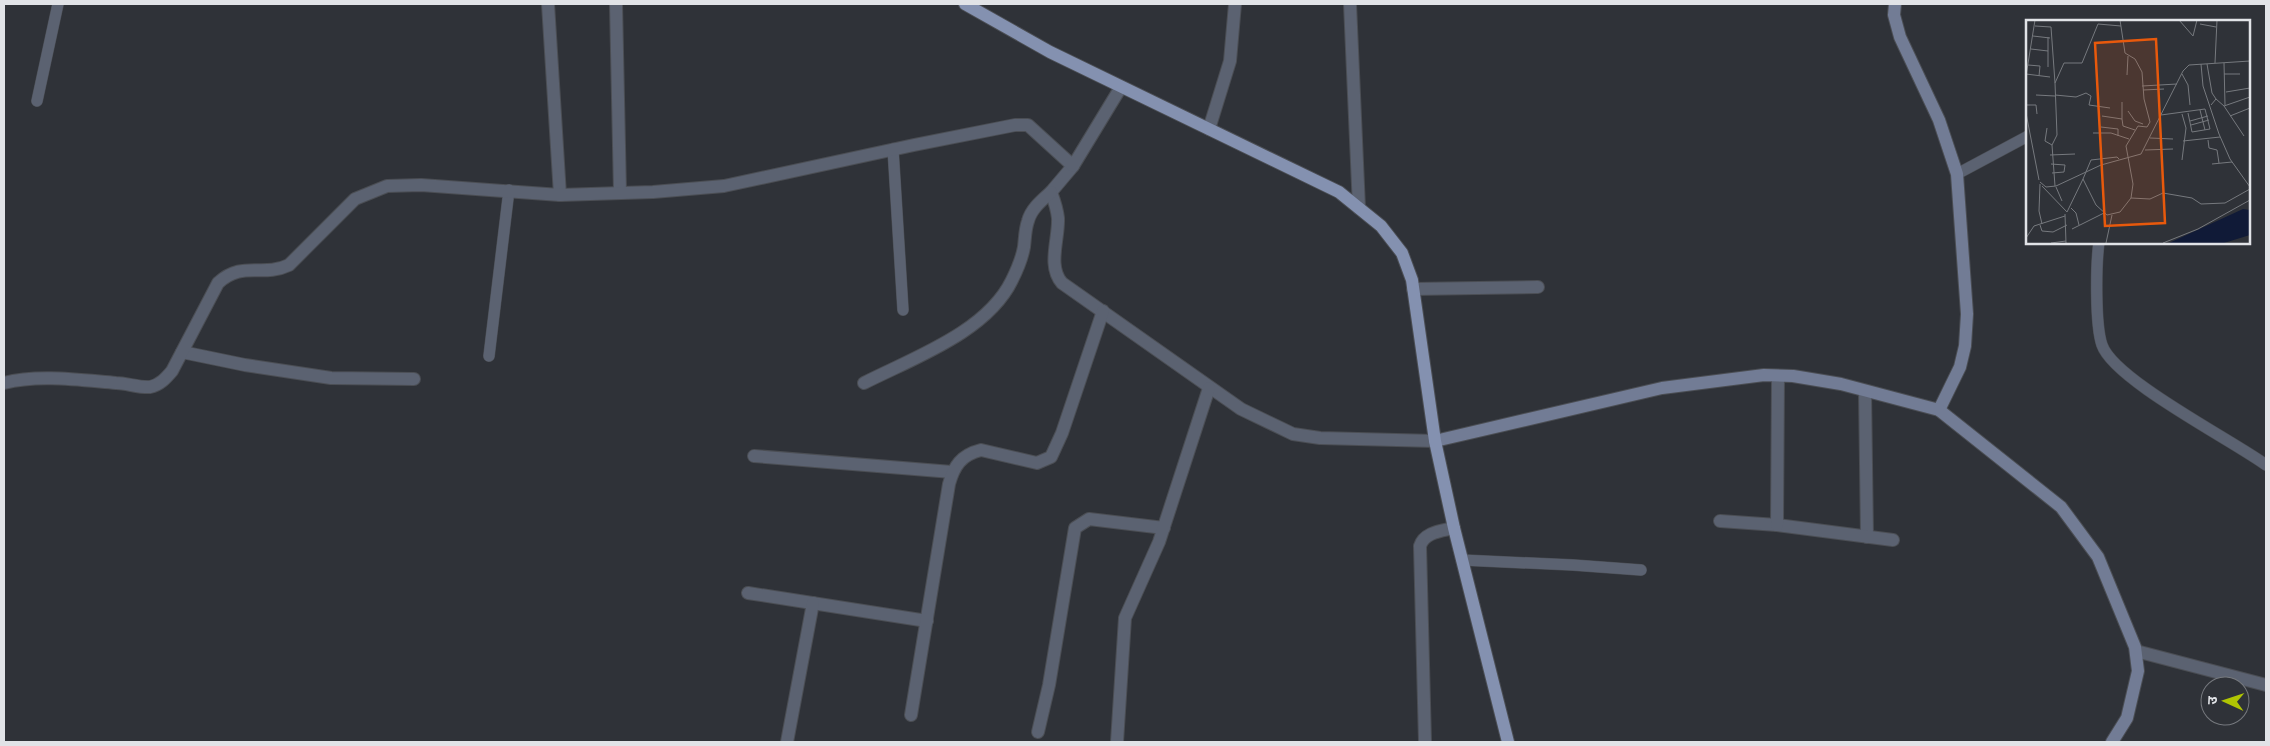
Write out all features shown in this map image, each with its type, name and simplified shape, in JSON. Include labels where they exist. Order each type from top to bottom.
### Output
[{"type":"main road","points":[[965,4],[1050,52],[1338,192],[1381,226],[1402,253],[1412,280],[1435,441],[1454,528],[1508,742]]},
{"type":"street","points":[[548,4],[560,195]]},
{"type":"street","points":[[616,4],[620,193]]},
{"type":"street","points":[[1209,129],[1230,62],[1235,4]]},
{"type":"street","points":[[1350,4],[1358,208]]},
{"type":"street","points":[[1892,8],[1900,37],[1938,120],[1956,174],[1967,314],[1965,346],[1960,367],[1939,410]]},
{"type":"street","points":[[864,382],[931,349],[976,323],[991,308],[1012,281],[1023,250],[1028,220],[1038,203],[1051,192],[1073,166],[1122,87]]},
{"type":"street","points":[[4,383],[17,379],[51,379],[150,387],[162,382],[172,371],[218,283],[229,273],[237,271],[278,270],[289,265],[355,199],[387,186],[422,185],[560,195],[724,186],[893,149],[1015,125],[1028,125],[1073,166]]},
{"type":"street","points":[[1051,192],[1058,220],[1056,275],[1062,283],[1241,410],[1293,434],[1320,438],[1435,441],[1662,388],[1736,377],[1778,376],[1832,383],[1939,410],[2061,507],[2098,557],[2136,651],[2138,671],[2127,718],[2112,742]]},
{"type":"street","points":[[1413,289],[1538,287]]},
{"type":"street","points":[[911,715],[953,468],[972,452],[981,450],[1037,463],[1051,457],[1062,433],[1103,311]]},
{"type":"street","points":[[182,352],[246,365],[331,378],[414,379]]},
{"type":"street","points":[[1777,525],[1778,376]]},
{"type":"street","points":[[1117,742],[1126,618],[1164,528],[1209,388]]},
{"type":"street","points":[[1865,390],[1867,537]]},
{"type":"street","points":[[754,456],[952,472]]},
{"type":"street","points":[[1038,732],[1049,685],[1075,528],[1089,518],[1164,528]]},
{"type":"street","points":[[1720,521],[1777,525],[1893,540]]},
{"type":"street","points":[[1425,742],[1420,546],[1424,538],[1433,533],[1454,528]]},
{"type":"street","points":[[748,593],[928,621]]},
{"type":"street","points":[[787,742],[813,603]]},
{"type":"street","points":[[2136,651],[2266,685]]},
{"type":"lane","points":[[37,101],[58,4]]},
{"type":"lane","points":[[1956,174],[2026,137]]},
{"type":"lane","points":[[893,149],[903,310]]},
{"type":"lane","points":[[489,356],[509,190]]},
{"type":"lane","points":[[2099,244],[2098,323],[2102,345],[2111,360],[2144,388],[2266,465]]},
{"type":"lane","points":[[1462,560],[1641,570]]}]
